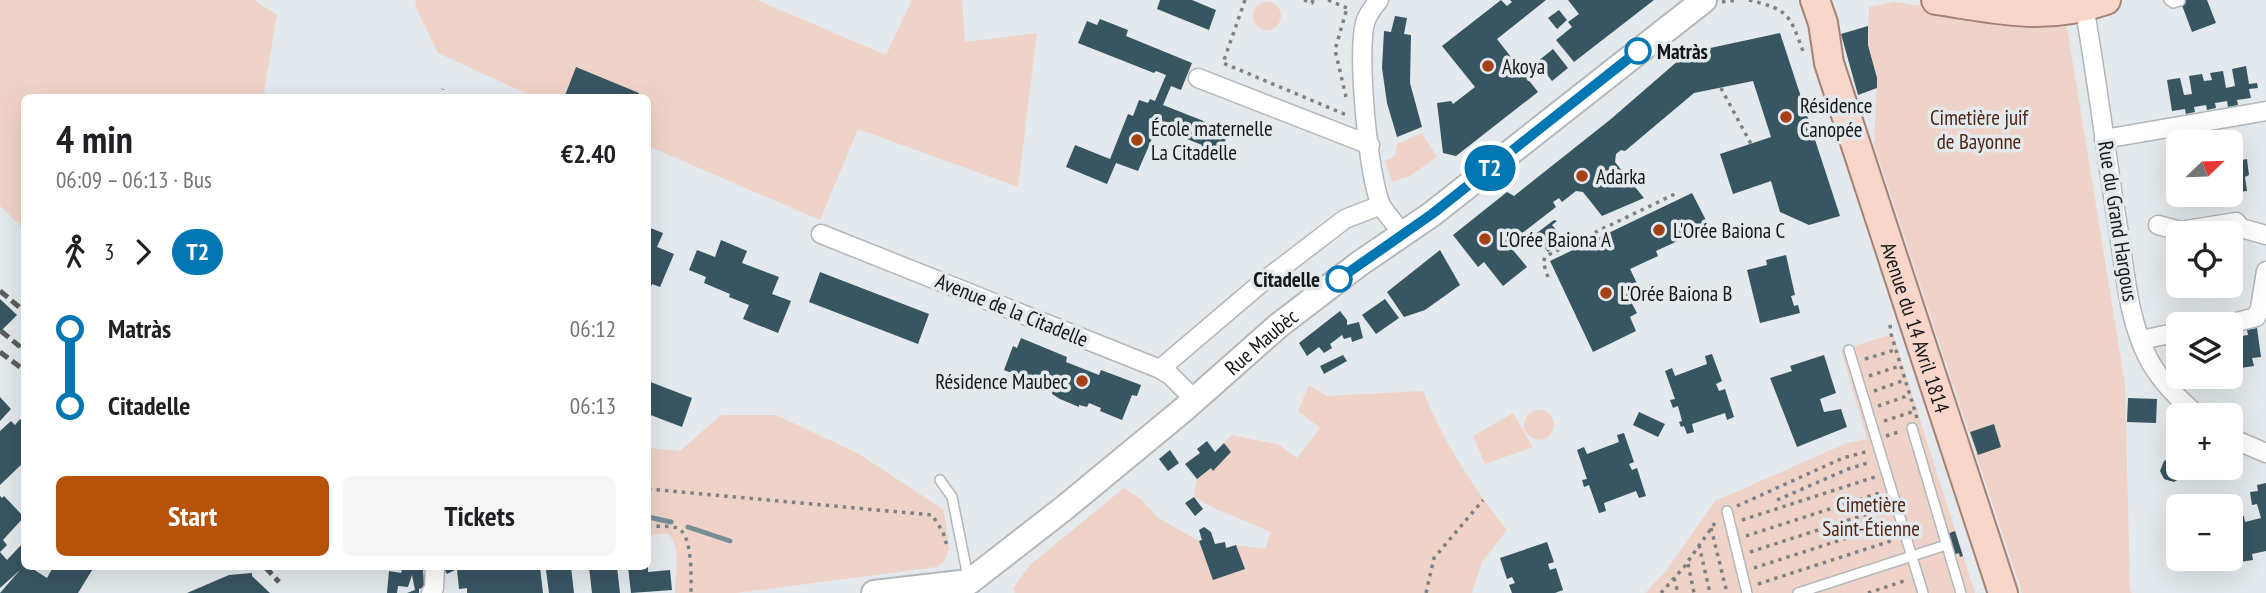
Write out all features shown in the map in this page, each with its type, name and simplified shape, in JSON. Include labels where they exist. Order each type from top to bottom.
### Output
[{"type":"main road","name":"Rue Maubèc","points":[[970,587],[1288,318],[1359,264],[1404,235],[1707,0]]},
{"type":"main road","name":"Avenue du 14 Avril 1814","points":[[1795,0],[1805,28],[1829,63]]},
{"type":"main road","name":"Avenue du 14 Avril 1814","points":[[1815,0],[1823,23],[1829,63],[2003,593]]},
{"type":"main road","points":[[1936,0],[2036,14],[2063,12],[2091,3]]},
{"type":"main road","points":[[874,593],[970,587]]},
{"type":"street","points":[[1379,0],[1365,23],[1363,74],[1372,169],[1381,205],[1404,235]]},
{"type":"street","name":"Rue du Grand Hargous","points":[[2091,3],[2104,139],[2125,272],[2141,340],[2155,370],[2184,403]]},
{"type":"street","points":[[1198,78],[1370,145]]},
{"type":"street","points":[[2104,139],[2266,111]]},
{"type":"street","points":[[1160,369],[1260,284],[1345,219],[1381,205]]},
{"type":"street","points":[[2158,225],[2180,231],[2236,222],[2241,228],[2266,235]]},
{"type":"street","name":"Avenue de la Citadelle","points":[[821,234],[1160,369],[1171,375],[1194,399]]},
{"type":"street","points":[[2243,320],[2256,317],[2266,271]]},
{"type":"street","points":[[2141,340],[2166,335]]},
{"type":"street","points":[[2243,443],[2266,453]]},
{"type":"street","points":[[430,593],[434,588],[435,570]]},
{"type":"lane","points":[[2169,0],[2173,3],[2180,1]]},
{"type":"lane","points":[[1849,350],[1923,593]]},
{"type":"lane","points":[[1912,428],[1961,593]]},
{"type":"lane","points":[[940,480],[952,497],[970,587]]},
{"type":"lane","points":[[1727,510],[1746,591]]},
{"type":"lane","points":[[1798,593],[1946,545]]},
{"type":"path","points":[[1245,0],[1223,63],[1351,117]]},
{"type":"path","points":[[1304,0],[1312,3],[1313,0]]},
{"type":"path","points":[[1328,0],[1368,16]]},
{"type":"path","points":[[1749,0],[1774,5],[1789,16],[1797,33]]},
{"type":"path","points":[[1347,8],[1335,50],[1347,101]]},
{"type":"path","points":[[1721,88],[1751,144]]},
{"type":"path","points":[[442,94],[443,89]]},
{"type":"path","points":[[1548,277],[1543,262],[1546,256],[1676,193]]},
{"type":"path","points":[[1877,438],[1919,425],[1895,350],[1890,321]]},
{"type":"path","points":[[1853,363],[1895,350]]},
{"type":"path","points":[[1858,379],[1900,366]]},
{"type":"path","points":[[1863,394],[1905,380]]},
{"type":"path","points":[[1868,409],[1910,395]]},
{"type":"path","points":[[1873,425],[1915,411]]},
{"type":"path","points":[[1777,499],[1882,453]]},
{"type":"path","points":[[1661,593],[1687,563],[1720,514],[1843,458],[1882,453]]},
{"type":"path","points":[[1730,524],[1887,472]]},
{"type":"path","points":[[1734,539],[1892,487]]},
{"type":"path","points":[[651,489],[932,515],[943,532],[949,552]]},
{"type":"path","points":[[1426,593],[1434,558],[1483,500]]},
{"type":"path","points":[[1738,556],[1896,503]]},
{"type":"path","points":[[1742,572],[1896,522],[1901,518]]},
{"type":"path","points":[[651,526],[677,528],[681,531],[690,551],[691,593]]},
{"type":"path","points":[[1711,528],[1727,593]]},
{"type":"path","points":[[1746,591],[1906,534]]},
{"type":"path","points":[[1699,545],[1710,593]]},
{"type":"path","points":[[1687,563],[1694,593]]},
{"type":"path","points":[[1868,593],[1918,577]]},
{"type":"path","points":[[1674,578],[1678,593]]},
{"type":"green space","points":[[0,0],[254,0],[277,15],[265,94],[21,94],[21,226],[0,206]]},
{"type":"green space","points":[[417,0],[757,0],[886,55],[912,0],[962,0],[965,42],[1037,33],[1018,187],[858,129],[820,220],[651,147],[651,94],[527,94],[438,53],[415,6]]},
{"type":"green space","points":[[1267,2],[1277,6],[1281,16],[1277,26],[1267,30],[1257,26],[1253,16],[1257,6]]},
{"type":"green space","name":"Cimetière juif de Bayonne","points":[[1895,2],[2067,27],[2125,384],[2132,593],[2022,593],[1874,145],[1877,78],[1868,45],[1869,7]]},
{"type":"green space","points":[[1422,133],[1437,157],[1410,176],[1392,182],[1385,161],[1395,156],[1397,144]]},
{"type":"green space","name":"Cimetière Saint-Étienne","points":[[1893,334],[1975,593],[1645,593],[1666,571],[1715,501],[1847,443],[1867,439],[1841,350]]},
{"type":"green space","points":[[1309,385],[1327,396],[1423,391],[1460,463],[1507,530],[1482,562],[1472,593],[1015,593],[1013,588],[1031,564],[1124,488],[1141,499],[1158,518],[1199,541],[1213,579],[1244,569],[1236,545],[1265,549],[1271,532],[1194,497],[1197,479],[1211,468],[1214,470],[1231,452],[1224,443],[1232,435],[1279,445],[1297,458],[1320,428],[1298,411]]},
{"type":"green space","points":[[1539,410],[1550,414],[1554,425],[1550,436],[1539,440],[1528,436],[1524,425],[1528,414]]},
{"type":"green space","points":[[1513,413],[1533,447],[1485,464],[1473,436]]},
{"type":"green space","points":[[721,415],[776,415],[859,454],[944,510],[949,548],[945,561],[937,567],[736,593],[675,593],[675,545],[667,533],[651,536],[651,448],[680,451]]},
{"type":"building","points":[[1160,0],[1192,0],[1216,10],[1209,30],[1157,9]]},
{"type":"building","name":"Akoya","points":[[1501,0],[1507,6],[1512,2],[1510,0],[1546,0],[1497,39],[1538,92],[1456,156],[1443,153],[1437,103],[1451,101],[1453,104],[1475,87],[1442,46]]},
{"type":"building","points":[[1568,0],[1654,0],[1574,62],[1556,40],[1572,27],[1568,22],[1579,14]]},
{"type":"building","points":[[2180,0],[2207,0],[2216,23],[2192,32]]},
{"type":"building","points":[[1559,10],[1567,20],[1557,29],[1548,18]]},
{"type":"building","points":[[1395,16],[1407,18],[1404,34],[1411,35],[1410,83],[1422,127],[1397,137],[1387,103],[1382,68],[1384,31],[1391,32]]},
{"type":"building","points":[[1100,19],[1128,30],[1126,36],[1192,63],[1181,90],[1171,86],[1163,105],[1229,131],[1219,157],[1200,149],[1202,145],[1154,126],[1154,134],[1138,171],[1116,163],[1107,184],[1066,167],[1075,145],[1110,159],[1128,114],[1133,116],[1139,100],[1148,103],[1150,99],[1155,101],[1166,75],[1156,71],[1154,73],[1078,43],[1087,21],[1097,25]]},
{"type":"building","points":[[1868,26],[1868,45],[1877,88],[1858,95],[1841,34]]},
{"type":"building","points":[[1780,33],[1840,216],[1809,225],[1780,212],[1771,181],[1733,194],[1720,154],[1771,137],[1753,81],[1694,93],[1625,151],[1621,150],[1616,154],[1615,162],[1644,198],[1602,216],[1583,192],[1576,191],[1562,202],[1559,198],[1553,202],[1556,207],[1508,244],[1527,267],[1503,286],[1484,262],[1478,267],[1453,235],[1507,192],[1514,196],[1611,119],[1687,53]]},
{"type":"building","points":[[1553,49],[1568,68],[1552,81],[1537,62]]},
{"type":"building","points":[[2246,66],[2249,84],[2257,83],[2258,88],[2249,89],[2251,98],[2237,100],[2238,105],[2228,107],[2227,101],[2215,103],[2216,108],[2207,110],[2206,105],[2194,107],[2195,112],[2186,114],[2185,109],[2172,111],[2167,80],[2180,78],[2184,95],[2192,94],[2189,76],[2202,74],[2204,81],[2212,80],[2210,73],[2223,71],[2226,88],[2235,86],[2232,69]]},
{"type":"building","points":[[576,67],[639,93],[639,94],[566,94]]},
{"type":"building","points":[[2247,159],[2249,175],[2245,177],[2247,191],[2244,191],[2244,160]]},
{"type":"building","name":"L'Orée Baiona B","points":[[1692,193],[1709,226],[1699,235],[1697,232],[1656,251],[1658,256],[1630,269],[1642,294],[1630,300],[1637,313],[1630,317],[1636,331],[1593,352],[1550,261]]},
{"type":"building","points":[[1554,220],[1557,221],[1552,225],[1564,239],[1548,252],[1534,235]]},
{"type":"building","points":[[651,228],[663,233],[657,247],[674,254],[660,287],[652,284],[651,287]]},
{"type":"building","points":[[721,240],[747,251],[742,263],[779,277],[772,294],[791,301],[778,333],[743,319],[749,305],[704,283],[706,277],[689,270],[697,250],[715,257]]},
{"type":"building","points":[[1440,250],[1460,285],[1425,310],[1404,317],[1387,292]]},
{"type":"building","points":[[1786,255],[1795,295],[1791,296],[1800,313],[1760,323],[1747,270],[1767,265],[1766,260]]},
{"type":"building","points":[[820,272],[929,314],[918,344],[809,302]]},
{"type":"building","points":[[0,299],[17,315],[0,332]]},
{"type":"building","points":[[1385,299],[1399,318],[1376,334],[1362,315]]},
{"type":"building","points":[[1340,311],[1347,320],[1347,325],[1359,322],[1363,338],[1352,342],[1351,337],[1344,339],[1342,335],[1330,344],[1332,348],[1324,353],[1319,347],[1307,356],[1299,343]]},
{"type":"building","points":[[2257,328],[2261,357],[2252,358],[2254,366],[2243,368],[2243,336],[2248,335],[2247,330]]},
{"type":"building","name":"Résidence Maubec","points":[[1021,338],[1067,357],[1066,362],[1099,375],[1101,370],[1141,385],[1137,396],[1132,395],[1122,420],[1089,403],[1087,407],[1079,407],[1060,399],[1052,394],[1053,389],[1004,370],[1013,346],[1017,348]]},
{"type":"building","points":[[1712,354],[1722,381],[1716,384],[1719,391],[1725,389],[1734,417],[1727,420],[1725,413],[1692,424],[1694,432],[1687,434],[1679,422],[1682,421],[1678,406],[1673,408],[1670,400],[1675,399],[1665,371],[1672,368],[1675,376],[1707,364],[1705,356]]},
{"type":"building","points":[[1343,355],[1347,361],[1324,374],[1320,366]]},
{"type":"building","points":[[1824,355],[1836,393],[1820,399],[1824,412],[1841,409],[1847,427],[1797,447],[1770,378],[1792,371],[1790,366]]},
{"type":"building","points":[[651,382],[692,398],[682,427],[651,415]]},
{"type":"building","points":[[0,397],[11,409],[0,421]]},
{"type":"building","points":[[2128,398],[2157,399],[2156,423],[2127,422]]},
{"type":"building","points":[[1639,412],[1665,424],[1658,437],[1633,425]]},
{"type":"building","points":[[20,419],[21,465],[0,485],[0,431],[11,421],[15,425]]},
{"type":"building","points":[[1994,424],[2001,447],[1978,455],[1970,432]]},
{"type":"building","points":[[1624,433],[1634,462],[1629,464],[1632,470],[1637,468],[1646,496],[1639,498],[1636,491],[1604,503],[1606,511],[1599,513],[1589,485],[1584,487],[1582,480],[1587,479],[1577,450],[1584,447],[1587,454],[1619,442],[1617,435]]},
{"type":"building","points":[[1207,441],[1215,452],[1224,443],[1231,452],[1213,471],[1211,468],[1197,479],[1185,464],[1200,453],[1197,449]]},
{"type":"building","points":[[1170,450],[1179,463],[1168,471],[1159,459]]},
{"type":"building","points":[[2166,460],[2166,480],[2160,471]]},
{"type":"building","points":[[2266,483],[2266,551],[2252,554],[2253,560],[2243,562],[2243,516],[2245,522],[2261,518],[2257,504],[2252,505],[2250,492],[2258,491],[2257,485]]},
{"type":"building","points":[[0,496],[4,496],[21,514],[21,520],[3,540],[7,545],[0,552]]},
{"type":"building","points":[[1194,497],[1203,509],[1195,516],[1185,503]]},
{"type":"building","points":[[1204,527],[1211,532],[1215,544],[1225,542],[1226,548],[1236,545],[1245,569],[1213,580],[1199,541],[1202,540],[1199,530]]},
{"type":"building","points":[[1955,531],[1963,556],[1960,557],[1959,553],[1953,555],[1947,534]]},
{"type":"building","points":[[1547,542],[1554,562],[1548,564],[1550,570],[1556,568],[1563,590],[1555,593],[1512,593],[1509,585],[1515,583],[1512,577],[1507,579],[1500,558]]},
{"type":"building","points":[[21,545],[21,570],[35,570],[47,578],[51,570],[92,570],[78,593],[0,593],[20,570],[0,588],[0,552],[7,560]]},
{"type":"building","points":[[402,570],[423,570],[424,587],[419,589],[419,593],[407,593],[415,590],[412,575],[408,587],[398,586],[397,593],[387,593],[389,571],[401,573]]},
{"type":"building","points":[[457,570],[540,570],[543,593],[467,593],[467,588],[459,589]]},
{"type":"building","points":[[546,570],[571,570],[574,593],[549,593]]},
{"type":"building","points":[[589,570],[617,570],[620,593],[592,593]]},
{"type":"building","points":[[628,570],[670,570],[672,590],[631,593]]},
{"type":"building","points":[[252,573],[270,593],[187,593],[229,575]]},
{"type":"waterway","points":[[651,518],[671,522]]},
{"type":"waterway","points":[[688,527],[730,541]]},
{"type":"railway","points":[[0,291],[21,308]]},
{"type":"railway","points":[[1,331],[21,348]]},
{"type":"railway","points":[[0,352],[21,368]]},
{"type":"railway","points":[[268,570],[279,582]]},
{"type":"bus line","name":"T2","points":[[1339,279],[1432,214],[1638,51]]},
{"type":"place","name":"Matràs","points":[[1638,51]]},
{"type":"place","name":"Akoya","points":[[1488,66]]},
{"type":"place","name":"Résidence Canopée","points":[[1786,117]]},
{"type":"place","name":"École maternelle La Citadelle","points":[[1137,140]]},
{"type":"place","name":"Adarka","points":[[1582,176]]},
{"type":"place","name":"L'Orée Baiona C","points":[[1659,230]]},
{"type":"place","name":"L'Orée Baiona A","points":[[1485,239]]},
{"type":"place","name":"Citadelle","points":[[1339,279]]},
{"type":"place","name":"L'Orée Baiona B","points":[[1606,293]]},
{"type":"place","name":"Résidence Maubec","points":[[1082,381]]}]
